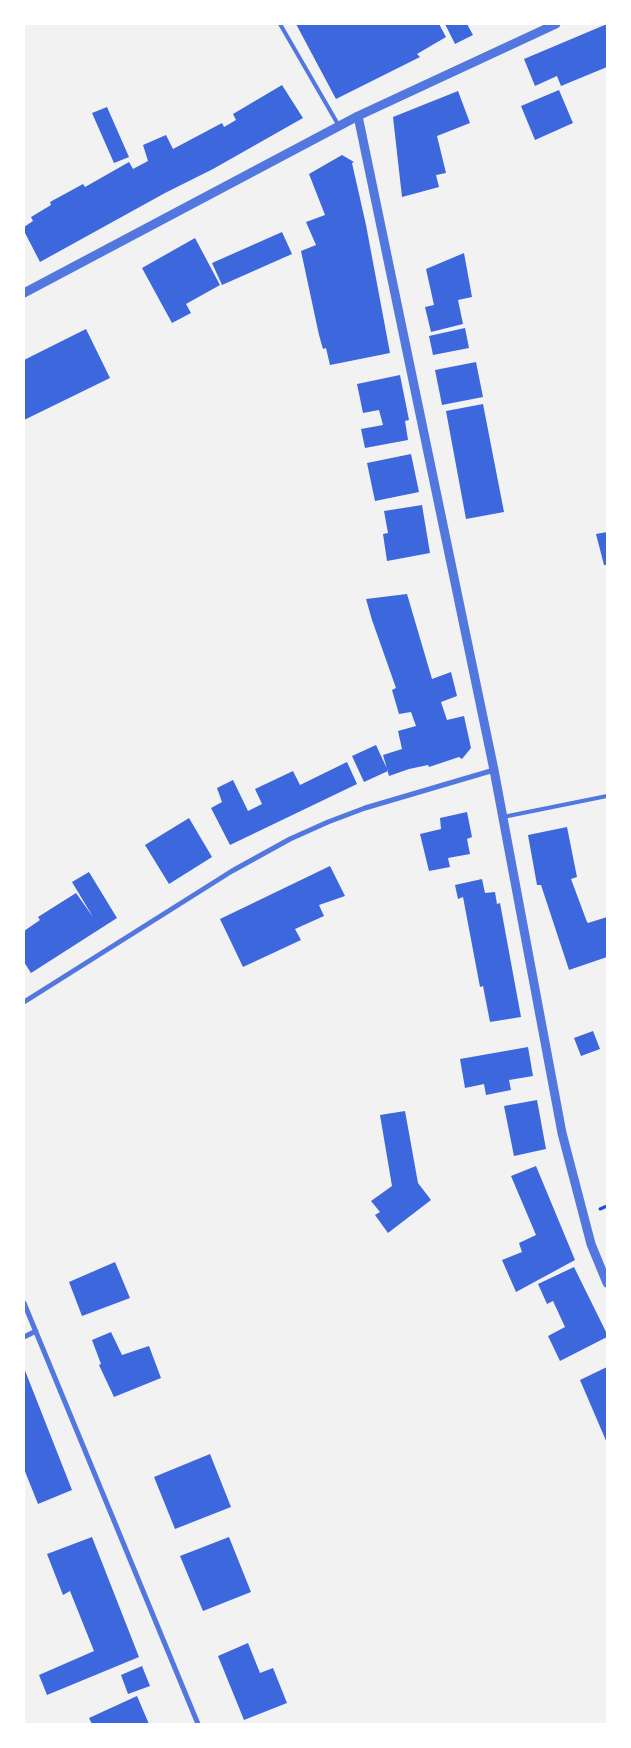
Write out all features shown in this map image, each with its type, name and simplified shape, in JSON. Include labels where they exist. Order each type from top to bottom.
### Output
[{"type":"street","points":[[24,293],[358,116],[556,24]]},
{"type":"street","points":[[358,116],[494,770],[562,1133],[591,1244],[607,1283]]},
{"type":"street","points":[[24,1002],[232,871],[290,839],[366,808],[494,770]]},
{"type":"street","points":[[24,1303],[198,1724]]},
{"type":"street","points":[[24,1337],[36,1331]]},
{"type":"lane","points":[[280,24],[339,126]]},
{"type":"lane","points":[[503,817],[607,796]]},
{"type":"building","points":[[296,24],[439,24],[446,37],[417,54],[420,57],[336,99]]},
{"type":"building","points":[[445,24],[467,24],[473,35],[455,44]]},
{"type":"building","points":[[607,24],[607,67],[561,86],[557,76],[535,86],[524,59]]},
{"type":"building","points":[[282,85],[303,118],[213,169],[165,193],[40,262],[24,231],[24,227],[33,221],[31,217],[51,205],[50,202],[83,184],[85,187],[129,162],[133,169],[148,161],[143,145],[166,135],[173,149],[222,123],[224,127],[236,120],[233,114]]},
{"type":"building","points":[[559,90],[573,123],[535,140],[521,106]]},
{"type":"building","points":[[458,91],[470,123],[437,136],[446,173],[436,175],[439,187],[402,197],[393,117]]},
{"type":"building","points":[[107,107],[129,157],[114,163],[92,113]]},
{"type":"building","points":[[342,155],[354,162],[352,163],[366,225],[390,353],[330,365],[326,348],[323,349],[319,335],[301,251],[316,245],[306,222],[325,215],[309,174]]},
{"type":"building","points":[[282,232],[292,254],[222,285],[212,263]]},
{"type":"building","points":[[195,238],[220,285],[186,304],[191,313],[172,323],[142,268]]},
{"type":"building","points":[[464,253],[472,297],[458,300],[463,324],[431,332],[425,307],[434,305],[426,269]]},
{"type":"building","points":[[465,328],[469,348],[433,355],[429,336]]},
{"type":"building","points":[[86,329],[110,378],[24,420],[24,360]]},
{"type":"building","points":[[476,362],[483,397],[442,405],[435,370]]},
{"type":"building","points":[[400,375],[409,420],[405,421],[408,440],[365,448],[361,429],[383,425],[379,410],[363,413],[357,384]]},
{"type":"building","points":[[483,404],[504,512],[466,519],[446,411]]},
{"type":"building","points":[[411,454],[419,492],[375,501],[367,463]]},
{"type":"building","points":[[422,505],[430,553],[387,561],[383,534],[388,533],[384,511]]},
{"type":"building","points":[[607,532],[607,565],[604,565],[596,534]]},
{"type":"building","points":[[407,594],[432,679],[451,672],[457,696],[441,702],[447,720],[464,716],[471,748],[462,759],[459,757],[429,767],[428,765],[409,769],[389,776],[383,755],[402,749],[398,731],[416,726],[411,712],[399,714],[392,690],[396,688],[366,599]]},
{"type":"building","points":[[376,745],[388,771],[364,782],[352,756]]},
{"type":"building","points":[[347,762],[357,784],[230,845],[211,808],[222,802],[217,788],[233,780],[248,811],[262,804],[255,789],[293,771],[300,785]]},
{"type":"building","points":[[467,812],[472,837],[467,839],[470,854],[448,858],[450,867],[429,871],[420,834],[441,829],[440,818]]},
{"type":"building","points":[[189,818],[212,857],[169,884],[145,845]]},
{"type":"building","points":[[567,827],[577,877],[571,879],[587,922],[607,917],[607,957],[569,970],[541,885],[537,885],[528,835]]},
{"type":"building","points":[[330,866],[345,896],[319,905],[324,916],[295,929],[301,940],[243,967],[220,919]]},
{"type":"building","points":[[89,872],[117,918],[31,973],[24,962],[24,931],[40,920],[38,917],[76,893],[93,917],[72,882]]},
{"type":"building","points":[[482,879],[485,893],[495,892],[497,904],[500,903],[521,1017],[490,1022],[483,986],[480,987],[463,897],[458,899],[455,885]]},
{"type":"building","points":[[593,1031],[600,1049],[581,1056],[574,1038]]},
{"type":"building","points":[[528,1047],[533,1076],[509,1080],[511,1090],[486,1095],[484,1084],[465,1088],[460,1059]]},
{"type":"building","points":[[537,1100],[546,1149],[514,1156],[504,1106]]},
{"type":"building","points":[[405,1111],[418,1183],[431,1200],[388,1233],[375,1215],[380,1212],[371,1201],[392,1186],[380,1115]]},
{"type":"building","points":[[536,1166],[575,1260],[516,1292],[502,1260],[522,1252],[519,1243],[536,1235],[511,1176]]},
{"type":"building","points":[[115,1262],[130,1298],[82,1316],[69,1282]]},
{"type":"building","points":[[574,1267],[607,1337],[560,1361],[548,1336],[565,1327],[553,1301],[547,1304],[538,1284]]},
{"type":"building","points":[[111,1332],[122,1355],[149,1346],[161,1378],[114,1397],[99,1365],[101,1364],[92,1340]]},
{"type":"building","points":[[607,1367],[607,1443],[580,1380]]},
{"type":"building","points":[[24,1368],[72,1490],[38,1504],[24,1469]]},
{"type":"building","points":[[210,1454],[231,1507],[175,1529],[154,1477]]},
{"type":"building","points":[[92,1537],[139,1657],[47,1695],[39,1675],[94,1651],[70,1591],[63,1595],[47,1554]]},
{"type":"building","points":[[229,1537],[251,1592],[203,1611],[180,1556]]},
{"type":"building","points":[[248,1643],[260,1673],[273,1668],[287,1703],[244,1720],[218,1656]]},
{"type":"building","points":[[142,1666],[150,1686],[128,1694],[121,1675]]},
{"type":"building","points":[[137,1696],[149,1724],[92,1724],[89,1718]]}]
